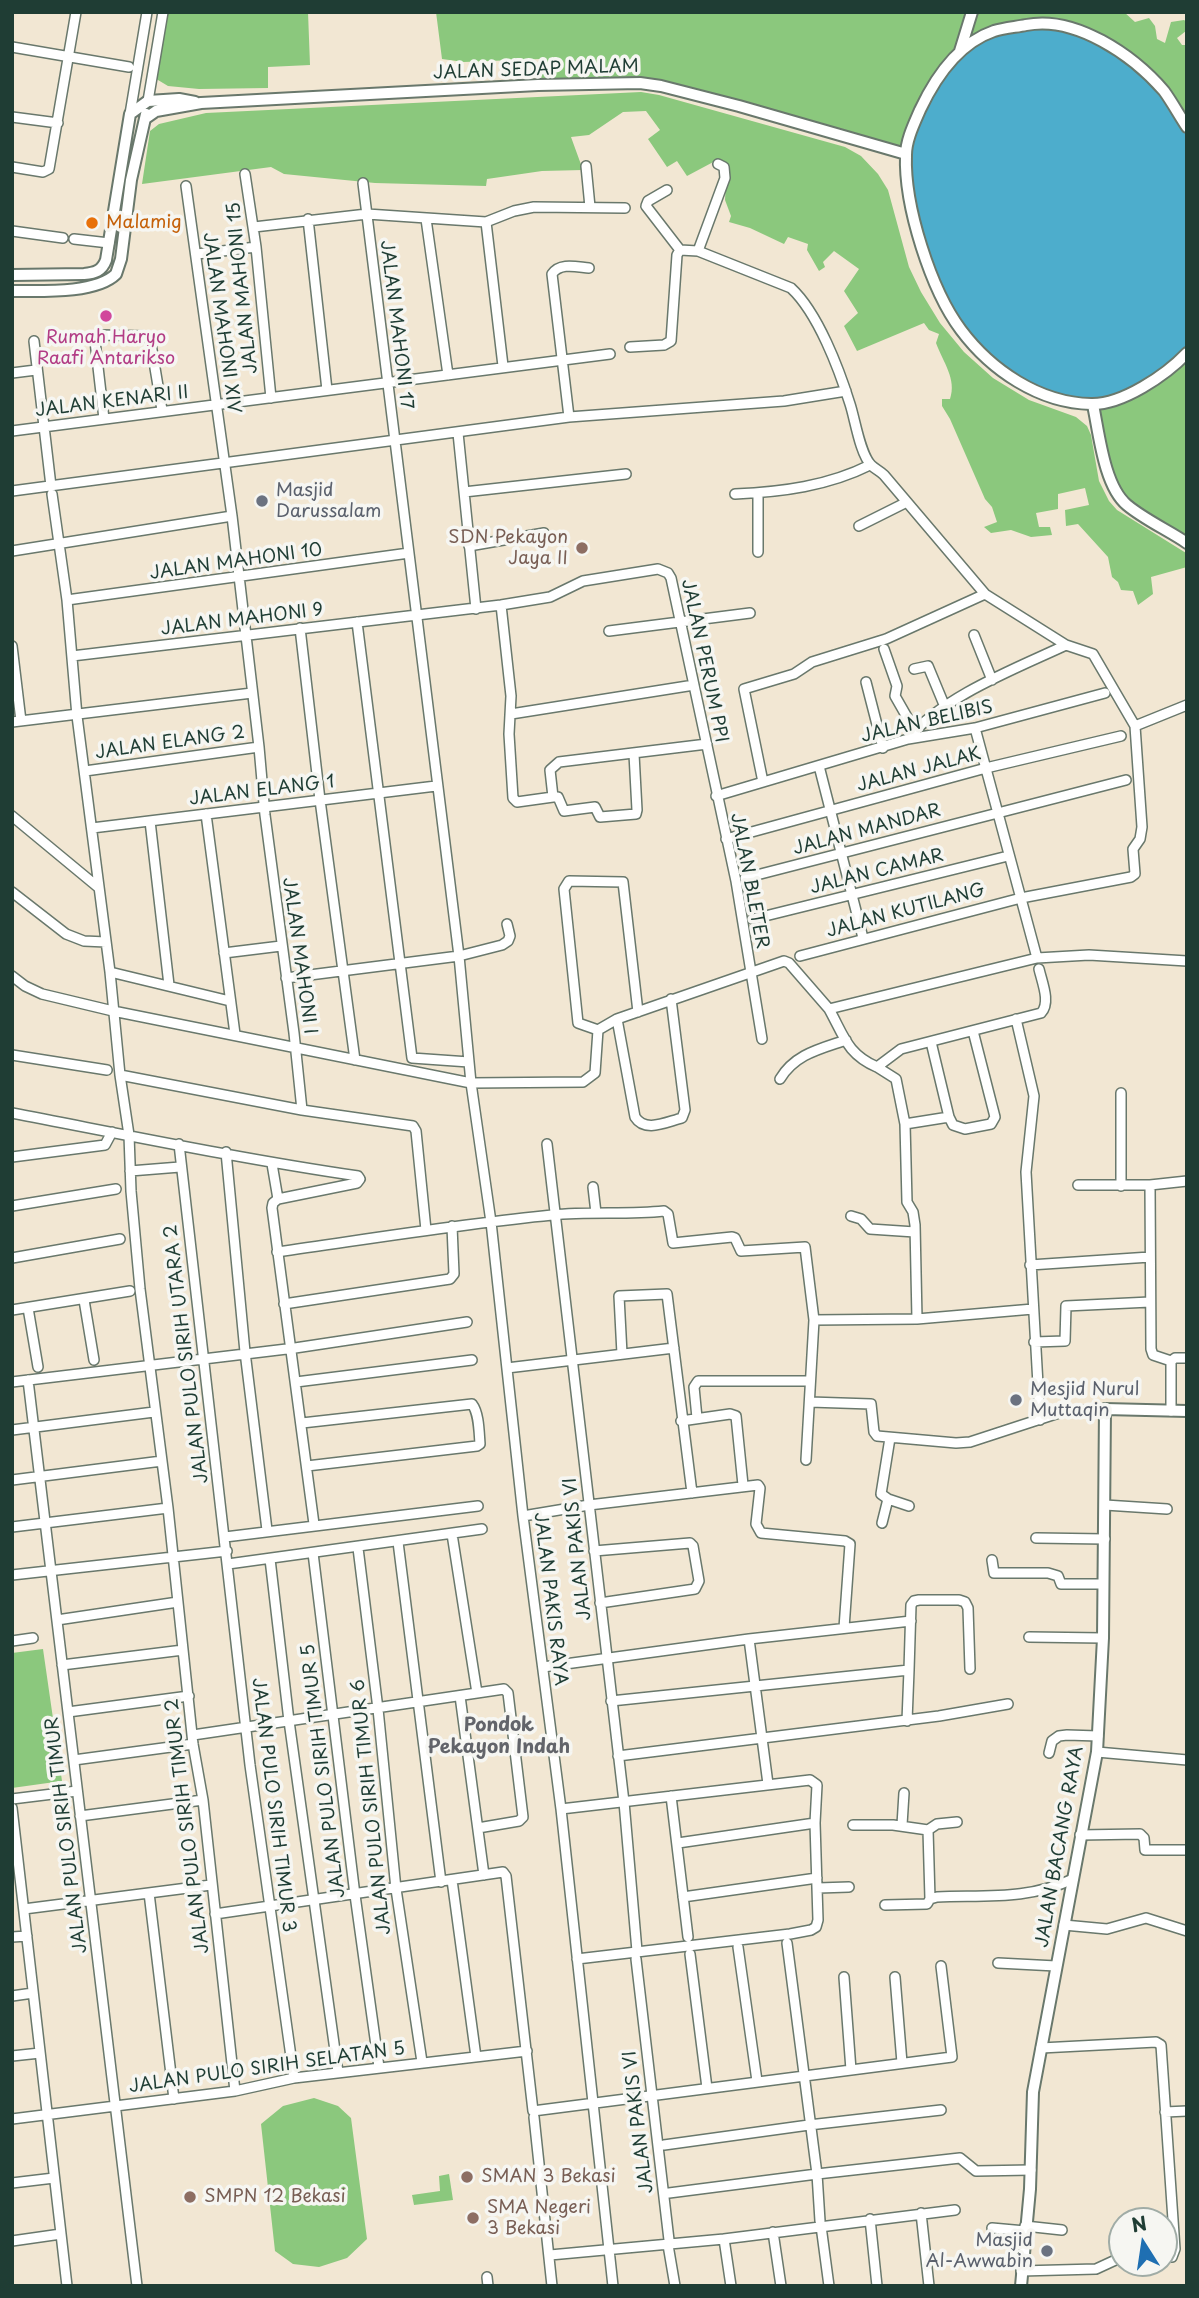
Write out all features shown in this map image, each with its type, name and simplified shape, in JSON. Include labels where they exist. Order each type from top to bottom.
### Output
[{"type":"street","points":[[12,167],[43,172],[49,169],[76,12]]},
{"type":"street","points":[[12,275],[97,272],[104,265],[146,12]]},
{"type":"street","points":[[12,291],[46,291],[97,285],[116,274],[121,259],[131,180],[146,118],[163,12]]},
{"type":"street","points":[[960,51],[972,12]]},
{"type":"street","points":[[1027,12],[1036,23]]},
{"type":"street","points":[[1187,127],[1165,93],[1141,68],[1111,46],[1073,29],[1036,23],[993,32],[960,51],[931,87],[912,127],[906,154],[912,208],[923,252],[937,290],[960,330],[985,358],[1025,387],[1062,400],[1093,405],[1148,385],[1175,366],[1187,353]]},
{"type":"street","points":[[12,47],[129,67]]},
{"type":"street","name":"JALAN SEDAP MALAM","points":[[146,118],[156,111],[201,103],[617,83],[661,86],[906,154]]},
{"type":"street","name":"JALAN SEDAP MALAM","points":[[148,101],[179,99],[201,103]]},
{"type":"street","points":[[130,114],[148,101]]},
{"type":"street","points":[[12,117],[58,123]]},
{"type":"street","points":[[698,251],[725,178],[725,169],[718,164]]},
{"type":"street","points":[[586,166],[590,207]]},
{"type":"street","name":"JALAN MAHONI 15","points":[[245,174],[254,227],[271,398]]},
{"type":"street","name":"JALAN MAHONI 17","points":[[363,183],[436,786]]},
{"type":"street","name":"JALAN MAHONI XIV","points":[[186,186],[232,516],[245,635]]},
{"type":"street","points":[[667,190],[648,201],[646,206],[680,250],[698,251],[794,290],[822,334],[846,391],[870,465],[884,475],[985,594],[1066,645],[1093,654],[1135,726],[1187,705]]},
{"type":"street","points":[[254,227],[367,214],[486,222],[523,208],[625,208]]},
{"type":"street","points":[[308,219],[327,390]]},
{"type":"street","points":[[426,219],[448,375]]},
{"type":"street","points":[[486,222],[503,366]]},
{"type":"street","points":[[12,231],[63,238]]},
{"type":"street","points":[[74,239],[109,243]]},
{"type":"street","points":[[197,254],[256,247]]},
{"type":"street","points":[[630,347],[664,345],[671,341],[677,255],[680,250]]},
{"type":"street","points":[[569,417],[552,274],[556,268],[562,266],[589,268]]},
{"type":"street","points":[[104,419],[95,341],[102,335],[150,338],[162,410]]},
{"type":"street","name":"JALAN PULO SIRIH TIMUR 2","points":[[34,341],[42,427],[67,600],[77,716],[129,1135],[130,1171],[154,1412],[168,1508],[193,1740],[203,1800],[235,2091]]},
{"type":"street","name":"JALAN KENARI II","points":[[12,431],[610,354]]},
{"type":"street","points":[[12,373],[36,370]]},
{"type":"street","points":[[12,491],[51,490],[569,417],[784,401],[846,391]]},
{"type":"street","points":[[1093,405],[1109,475],[1117,495],[1127,506],[1187,543]]},
{"type":"street","points":[[458,433],[476,608]]},
{"type":"street","points":[[735,494],[835,481],[870,465]]},
{"type":"street","points":[[464,492],[626,474]]},
{"type":"street","points":[[758,493],[758,552]]},
{"type":"street","points":[[859,526],[907,502]]},
{"type":"street","points":[[12,551],[232,516]]},
{"type":"street","points":[[469,546],[544,533]]},
{"type":"street","name":"JALAN MAHONI 10","points":[[67,600],[409,553]]},
{"type":"street","name":"JALAN PERUM PPI","points":[[476,608],[550,597],[583,581],[658,569],[667,573],[671,578],[716,796]]},
{"type":"street","points":[[763,782],[744,689],[794,674],[812,662],[886,639],[985,594]]},
{"type":"street","points":[[501,605],[511,714],[509,734],[514,800],[558,797],[564,811],[594,807],[600,817],[636,814],[634,754]]},
{"type":"street","name":"JALAN MAHONI 9","points":[[72,656],[476,608]]},
{"type":"street","points":[[608,631],[750,613]]},
{"type":"street","points":[[357,622],[412,1058],[469,1062]]},
{"type":"street","points":[[300,628],[355,1060]]},
{"type":"street","name":"JALAN MAHONI I","points":[[245,635],[302,1110]]},
{"type":"street","points":[[974,635],[992,680]]},
{"type":"street","points":[[908,739],[945,707],[992,680],[1066,645]]},
{"type":"street","points":[[12,646],[17,722],[252,693]]},
{"type":"street","points":[[884,649],[897,686],[895,696],[915,731]]},
{"type":"street","points":[[915,669],[928,666],[945,707]]},
{"type":"street","points":[[866,682],[883,748]]},
{"type":"street","points":[[511,714],[694,685]]},
{"type":"street","name":"JALAN BELIBIS","points":[[716,796],[908,739],[975,728],[1105,693]]},
{"type":"street","name":"JALAN KUTILANG","points":[[800,956],[1021,898],[1131,877],[1135,874],[1133,849],[1140,839],[1142,827],[1135,726]]},
{"type":"street","points":[[975,728],[1037,958]]},
{"type":"street","name":"JALAN JALAK","points":[[726,839],[986,768],[1121,736]]},
{"type":"street","points":[[553,797],[550,769],[563,761],[707,744]]},
{"type":"street","name":"JALAN ELANG 2","points":[[85,771],[259,747]]},
{"type":"street","points":[[819,766],[863,938]]},
{"type":"street","name":"JALAN MANDAR","points":[[745,878],[1126,780]]},
{"type":"street","name":"JALAN ELANG 1","points":[[92,828],[436,786]]},
{"type":"street","name":"JALAN PAKIS RAYA","points":[[436,786],[459,956],[471,1083],[491,1222],[523,1516],[561,1809],[613,2286]]},
{"type":"street","name":"JALAN BLETER","points":[[716,796],[762,1039]]},
{"type":"street","points":[[206,814],[234,1034]]},
{"type":"street","points":[[12,816],[99,888]]},
{"type":"street","points":[[150,821],[169,985]]},
{"type":"street","name":"JALAN CAMAR","points":[[753,919],[1008,856]]},
{"type":"street","points":[[638,1012],[623,882],[569,881],[564,889],[578,1023],[598,1030],[617,1019],[638,1012],[671,999],[784,961],[789,963],[829,1009],[857,1056],[896,1079],[905,1124],[907,1202],[913,1212],[915,1232],[917,1319]]},
{"type":"street","points":[[12,892],[66,934],[84,941],[106,942]]},
{"type":"street","points":[[286,978],[459,956],[506,943],[510,938],[507,925]]},
{"type":"street","points":[[224,953],[281,946]]},
{"type":"street","points":[[829,1009],[1037,958],[1089,955],[1187,961]]},
{"type":"street","points":[[877,1066],[901,1049],[1041,1013],[1046,1003],[1039,969]]},
{"type":"street","points":[[110,972],[230,1001]]},
{"type":"street","points":[[12,976],[24,986],[42,994],[113,1011],[471,1083],[583,1082],[595,1073],[598,1030]]},
{"type":"street","points":[[617,1019],[635,1117],[639,1123],[648,1127],[683,1116],[685,1101],[671,999]]},
{"type":"street","points":[[1016,1019],[1034,1096],[1026,1172],[1040,1420]]},
{"type":"street","points":[[931,1042],[953,1125],[965,1129],[991,1124],[995,1120],[973,1031]]},
{"type":"street","points":[[780,1079],[801,1056],[846,1040]]},
{"type":"street","points":[[12,1055],[107,1070]]},
{"type":"street","points":[[120,1075],[302,1110],[414,1128],[426,1230]]},
{"type":"street","points":[[1121,1093],[1121,1186]]},
{"type":"street","points":[[12,1113],[226,1152],[272,1164],[358,1176],[361,1180],[278,1199]]},
{"type":"street","points":[[905,1124],[949,1117]]},
{"type":"street","points":[[12,1157],[105,1145],[112,1132]]},
{"type":"street","name":"JALAN PULO SIRIH UTARA 2","points":[[179,1144],[225,1537]]},
{"type":"street","name":"JALAN PAKIS VI","points":[[547,1144],[624,1802],[636,1955],[675,2286]]},
{"type":"street","points":[[226,1152],[245,1352],[267,1530]]},
{"type":"street","points":[[272,1164],[278,1199],[272,1208],[277,1252],[314,1524]]},
{"type":"street","points":[[130,1171],[180,1167]]},
{"type":"street","points":[[1078,1185],[1150,1185],[1187,1181]]},
{"type":"street","points":[[1150,1185],[1151,1352],[1171,1361],[1187,1357]]},
{"type":"street","points":[[593,1187],[596,1213]]},
{"type":"street","points":[[12,1206],[116,1189]]},
{"type":"street","points":[[277,1252],[426,1230],[555,1215],[666,1211],[673,1243],[733,1237],[741,1251],[804,1247],[814,1320],[806,1460]]},
{"type":"street","points":[[852,1216],[861,1219],[870,1228],[915,1232]]},
{"type":"street","points":[[284,1304],[450,1279],[454,1274],[452,1227]]},
{"type":"street","points":[[12,1258],[120,1239]]},
{"type":"street","points":[[1030,1265],[1150,1257]]},
{"type":"street","points":[[12,1310],[130,1291]]},
{"type":"street","points":[[622,1354],[618,1297],[621,1294],[668,1294],[681,1421],[692,1493]]},
{"type":"street","points":[[84,1300],[94,1360]]},
{"type":"street","points":[[1034,1342],[1065,1341],[1066,1306],[1150,1302]]},
{"type":"street","points":[[28,1308],[38,1367]]},
{"type":"street","points":[[814,1320],[917,1319],[1033,1309]]},
{"type":"street","points":[[12,1382],[291,1348],[467,1322]]},
{"type":"street","points":[[507,1368],[674,1348]]},
{"type":"street","points":[[296,1382],[472,1360]]},
{"type":"street","points":[[1171,1361],[1171,1411]]},
{"type":"street","name":"JALAN PULO SIRIH TIMUR","points":[[28,1380],[136,2286]]},
{"type":"street","points":[[697,1418],[694,1387],[698,1381],[809,1381]]},
{"type":"street","points":[[810,1402],[871,1404],[875,1433],[890,1438],[957,1443],[970,1442],[1074,1409],[1187,1410]]},
{"type":"street","points":[[302,1423],[472,1404],[479,1432],[480,1443],[477,1446],[307,1466]]},
{"type":"street","name":"JALAN BACANG RAYA","points":[[1021,2286],[1031,2170],[1033,2092],[1097,1752],[1103,1638],[1105,1409]]},
{"type":"street","points":[[12,1430],[154,1412]]},
{"type":"street","points":[[681,1421],[732,1414],[738,1418],[743,1485]]},
{"type":"street","points":[[890,1438],[880,1491],[888,1499],[909,1506]]},
{"type":"street","points":[[12,1480],[162,1461]]},
{"type":"street","points":[[523,1516],[743,1485],[759,1487],[756,1524],[761,1534],[845,1541],[850,1544],[844,1628]]},
{"type":"street","points":[[882,1523],[888,1499]]},
{"type":"street","points":[[1105,1505],[1167,1509]]},
{"type":"street","points":[[225,1537],[478,1506]]},
{"type":"street","points":[[12,1527],[168,1508]]},
{"type":"street","points":[[228,1564],[482,1529]]},
{"type":"street","points":[[452,1534],[477,1693]]},
{"type":"street","name":"JALAN PULO SIRIH TIMUR 3","points":[[225,1537],[246,1727],[294,2078]]},
{"type":"street","points":[[1036,1538],[1105,1539]]},
{"type":"street","points":[[398,1542],[441,1882]]},
{"type":"street","points":[[594,1551],[690,1543],[693,1546],[699,1581],[694,1590],[600,1604]]},
{"type":"street","name":"JALAN PULO SIRIH TIMUR 6","points":[[358,1548],[396,1889],[422,2062]]},
{"type":"street","points":[[12,1575],[227,1551]]},
{"type":"street","name":"JALAN PULO SIRIH TIMUR 5","points":[[313,1553],[379,2067]]},
{"type":"street","points":[[270,1559],[289,1721],[338,2072]]},
{"type":"street","points":[[992,1560],[994,1573],[1048,1573],[1058,1576],[1061,1584],[1103,1584]]},
{"type":"street","points":[[907,1720],[914,1601],[965,1602],[968,1608],[970,1669]]},
{"type":"street","points":[[57,1620],[178,1602]]},
{"type":"street","points":[[543,1667],[749,1639],[911,1621]]},
{"type":"street","points":[[1029,1637],[1103,1638]]},
{"type":"street","points":[[12,1641],[33,1638]]},
{"type":"street","points":[[749,1639],[768,1784]]},
{"type":"street","points":[[62,1665],[184,1650]]},
{"type":"street","points":[[611,1701],[909,1670]]},
{"type":"street","points":[[74,1760],[193,1740],[246,1727],[502,1689],[508,1693],[523,1817],[519,1821],[478,1828]]},
{"type":"street","points":[[68,1712],[188,1696]]},
{"type":"street","points":[[460,1696],[484,1875]]},
{"type":"street","points":[[618,1756],[907,1720],[1008,1704]]},
{"type":"street","points":[[1049,1753],[1052,1741],[1059,1736],[1098,1736]]},
{"type":"street","points":[[1097,1752],[1187,1760]]},
{"type":"street","points":[[561,1809],[768,1784],[814,1781],[817,1785],[816,1927],[811,1930],[636,1955],[578,1959]]},
{"type":"street","points":[[12,1799],[77,1791]]},
{"type":"street","points":[[902,1825],[904,1793]]},
{"type":"street","points":[[671,1796],[688,1937]]},
{"type":"street","points":[[80,1816],[203,1800]]},
{"type":"street","points":[[12,1808],[16,1875],[24,1909],[67,2286]]},
{"type":"street","points":[[853,1825],[902,1825],[928,1830],[937,1824],[957,1822]]},
{"type":"street","points":[[678,1843],[815,1823]]},
{"type":"street","points":[[885,1905],[927,1904],[930,1899],[928,1830]]},
{"type":"street","points":[[1080,1835],[1140,1834],[1144,1838],[1145,1850],[1187,1850]]},
{"type":"street","points":[[215,1914],[503,1872],[506,1876],[533,2111],[952,2057],[941,1966]]},
{"type":"street","points":[[930,1899],[1028,1893],[1051,1889],[1073,1879]]},
{"type":"street","points":[[453,1880],[477,2057]]},
{"type":"street","points":[[683,1897],[817,1883],[849,1887]]},
{"type":"street","points":[[24,1909],[211,1885]]},
{"type":"street","points":[[149,1893],[174,2099]]},
{"type":"street","points":[[1064,1925],[1107,1928],[1136,1923],[1146,1918],[1187,1931]]},
{"type":"street","points":[[12,1937],[27,1936]]},
{"type":"street","points":[[787,1942],[829,2286]]},
{"type":"street","points":[[737,1947],[757,2081]]},
{"type":"street","points":[[690,1954],[707,2088]]},
{"type":"street","points":[[998,1964],[1056,1966]]},
{"type":"street","points":[[844,1977],[851,2070]]},
{"type":"street","points":[[895,1977],[902,2063]]},
{"type":"street","points":[[12,1996],[33,1993]]},
{"type":"street","points":[[1041,2048],[1158,2042],[1162,2048],[1172,2207]]},
{"type":"street","name":"JALAN PULO SIRIH SELATAN 5","points":[[12,2119],[235,2091],[338,2072],[527,2051]]},
{"type":"street","points":[[12,2056],[40,2053]]},
{"type":"street","points":[[664,2145],[941,2110]]},
{"type":"street","points":[[1165,2112],[1187,2111]]},
{"type":"street","points":[[534,2117],[552,2286]]},
{"type":"street","points":[[669,2193],[960,2158],[976,2171],[1031,2170]]},
{"type":"street","points":[[12,2183],[54,2178]]},
{"type":"street","points":[[550,2255],[724,2239],[820,2223],[955,2210]]},
{"type":"street","points":[[921,2213],[929,2286]]},
{"type":"street","points":[[870,2219],[877,2286]]},
{"type":"street","points":[[992,2228],[1062,2230]]},
{"type":"street","points":[[773,2232],[781,2286]]},
{"type":"street","points":[[12,2241],[61,2234]]},
{"type":"street","points":[[724,2239],[731,2286]]},
{"type":"street","points":[[1021,2271],[1096,2269],[1108,2263]]},
{"type":"green space","points":[[163,12],[308,12],[310,65],[268,67],[268,88],[199,89],[168,86],[153,77]]},
{"type":"green space","points":[[436,12],[1124,12],[1135,22],[1149,18],[1155,26],[1157,39],[1165,43],[1171,22],[1184,20],[1187,22],[1186,31],[1177,38],[1182,45],[1187,45],[1187,127],[906,154],[661,86],[542,85],[540,59],[464,62],[442,59]]},
{"type":"green space","points":[[641,92],[845,147],[861,156],[878,174],[888,190],[909,267],[940,323],[964,352],[993,378],[1029,400],[1076,417],[1087,426],[1099,481],[1109,501],[1117,510],[1186,553],[1187,567],[1151,577],[1153,594],[1138,605],[1133,591],[1121,590],[1112,577],[1108,557],[1078,524],[1066,526],[1065,510],[1089,505],[1085,488],[1058,494],[1058,509],[1036,513],[1039,527],[1050,527],[1052,535],[1031,537],[1011,530],[991,533],[984,527],[997,522],[992,507],[985,499],[942,406],[942,399],[950,399],[952,384],[936,343],[939,334],[929,330],[924,323],[857,351],[844,326],[858,313],[844,291],[859,269],[834,251],[823,262],[825,267],[819,271],[807,250],[808,244],[788,237],[784,244],[750,228],[729,222],[731,216],[725,200],[727,166],[717,160],[687,176],[677,161],[667,167],[648,139],[660,130],[646,111],[623,112],[589,135],[571,137],[583,170],[542,171],[487,179],[486,186],[375,183],[284,174],[271,167],[142,184],[150,131],[159,124],[206,113]]},
{"type":"green space","points":[[1187,353],[1187,543],[1117,495],[1093,405]]},
{"type":"green space","points":[[43,1649],[62,1781],[12,1788],[12,1653]]},
{"type":"green space","points":[[314,2098],[338,2106],[351,2118],[367,2239],[347,2258],[319,2267],[293,2264],[275,2251],[261,2124],[283,2106]]},
{"type":"green space","points":[[449,2174],[453,2200],[414,2205],[412,2195],[440,2191],[439,2176]]},
{"type":"water","points":[[1036,23],[1073,29],[1141,68],[1187,127],[1187,353],[1148,385],[1093,405],[1025,387],[960,329],[923,252],[906,154],[912,127],[960,51],[993,32]]},
{"type":"place","name":"Malamig","points":[[92,223]]},
{"type":"place","name":"Rumah Haryo Raafi Antarikso","points":[[106,316]]},
{"type":"place","name":"Masjid Darussalam","points":[[262,501]]},
{"type":"place","name":"SDN Pekayon Jaya II","points":[[582,548]]},
{"type":"place","name":"Mesjid Nurul Muttaqin","points":[[1016,1400]]},
{"type":"place","name":"SMAN 3 Bekasi","points":[[467,2177]]},
{"type":"place","name":"SMPN 12 Bekasi","points":[[190,2197]]},
{"type":"place","name":"SMA Negeri 3 Bekasi","points":[[473,2218]]},
{"type":"place","name":"Masjid Al-Awwabin","points":[[1047,2251]]},
{"type":"district","name":"Pondok Pekayon Indah","points":[[499,1737]]}]
